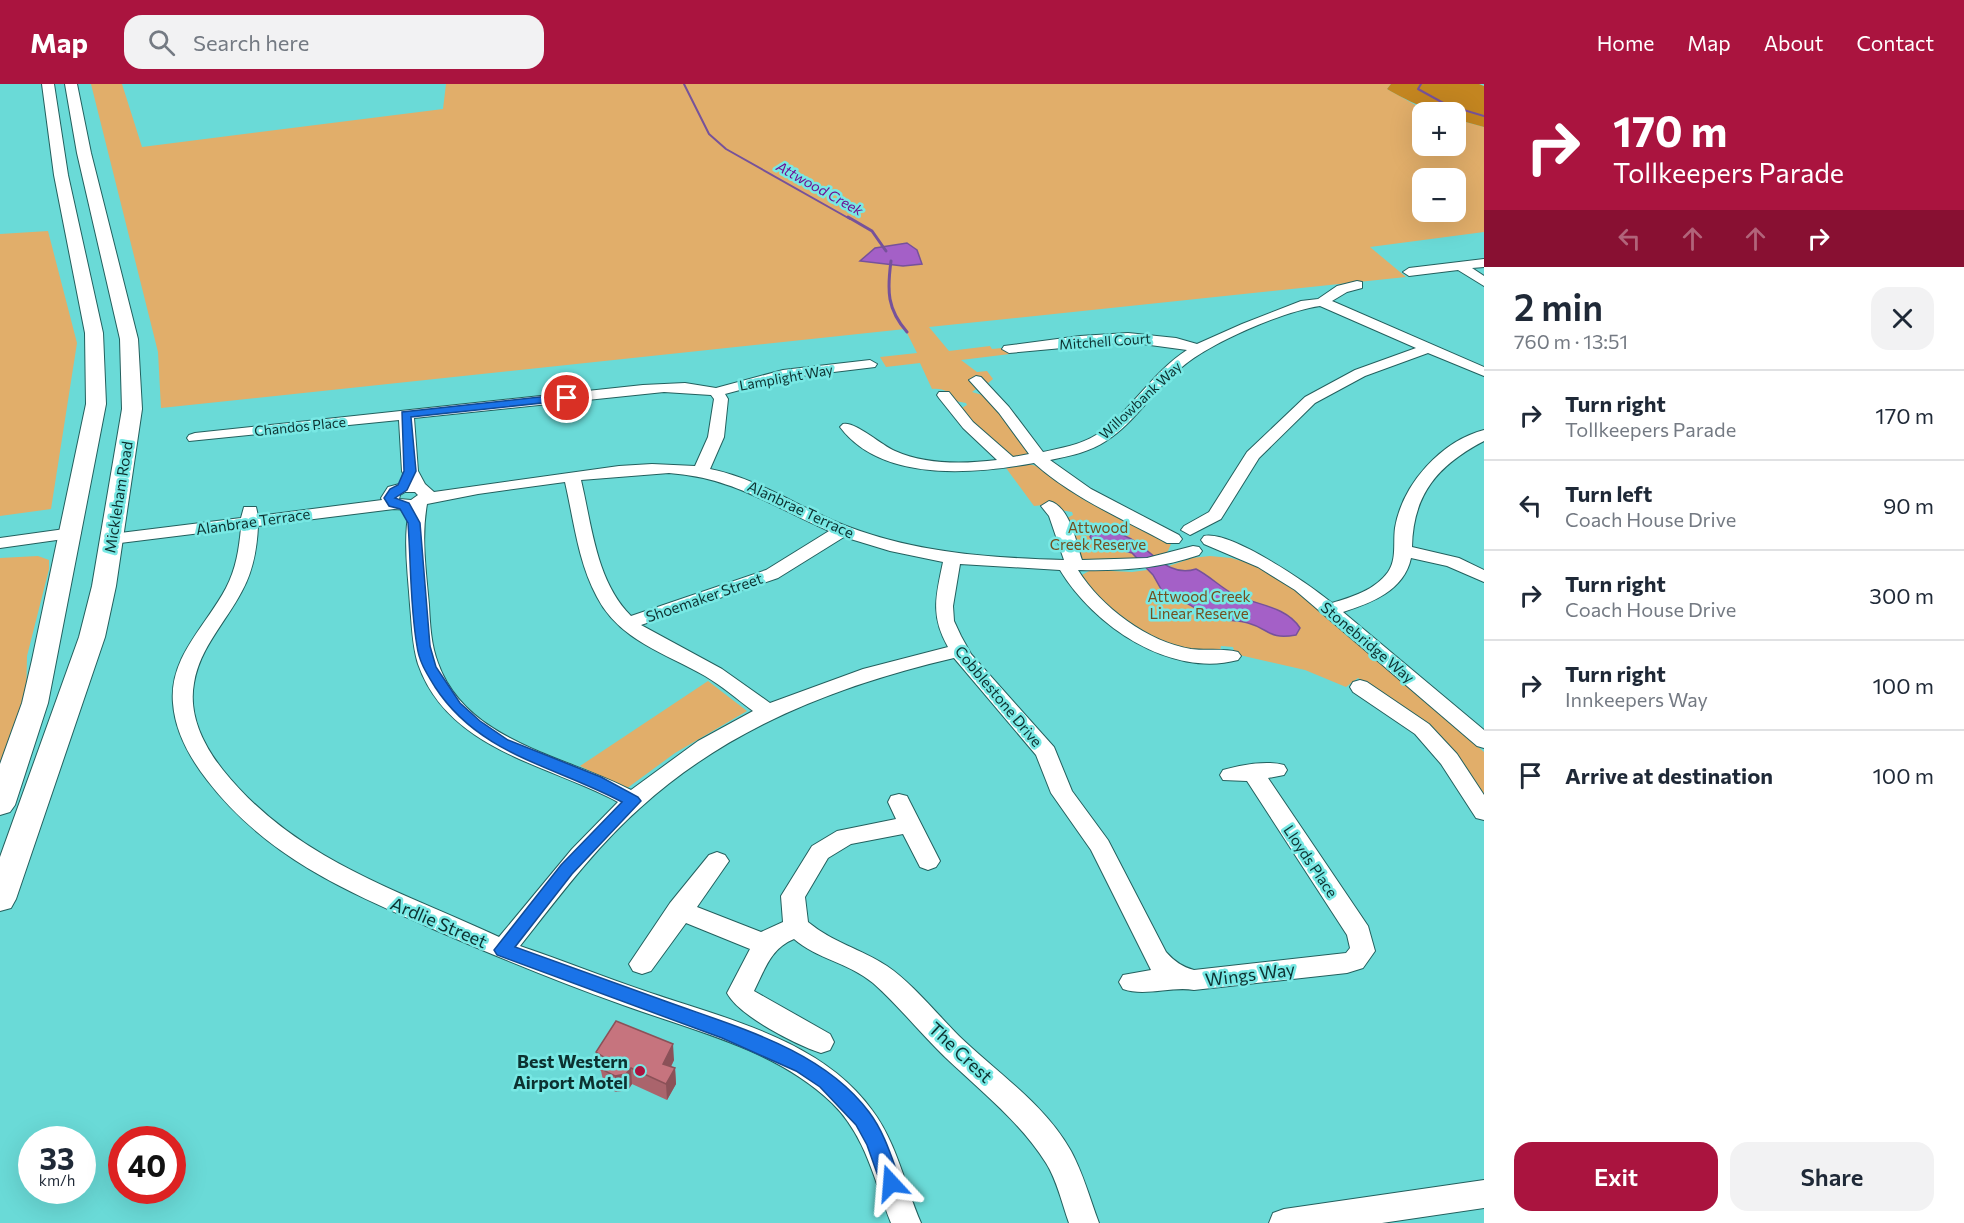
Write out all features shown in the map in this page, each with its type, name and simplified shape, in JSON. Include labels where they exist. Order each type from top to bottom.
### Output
[{"type":"main road","points":[[0,806],[35,703],[92,431],[97,377],[94,333],[56,166],[49,88],[72,89]]},
{"type":"main road","name":"Mickleham Road","points":[[0,899],[92,638],[112,542],[132,409],[131,351],[72,89]]},
{"type":"main road","points":[[56,166],[87,161]]},
{"type":"main road","points":[[70,539],[112,542]]},
{"type":"street","points":[[1409,272],[1484,263]]},
{"type":"street","points":[[1461,266],[1484,282]]},
{"type":"street","name":"Willowbank Way","points":[[848,427],[871,447],[910,463],[968,469],[1010,463],[1075,449],[1102,438],[1176,364],[1198,348],[1306,304],[1322,302],[1342,289],[1357,285]]},
{"type":"street","points":[[1322,302],[1484,372]]},
{"type":"street","name":"Mitchell Court","points":[[1009,349],[1133,336],[1169,339],[1198,348]]},
{"type":"street","points":[[1191,540],[1221,508],[1258,449],[1310,400],[1360,373],[1429,348]]},
{"type":"street","name":"Lamplight Way","points":[[701,471],[716,437],[721,399],[716,392],[783,374],[870,364]]},
{"type":"street","name":"Stonebridge Way","points":[[976,380],[1004,410],[1038,457],[1080,492],[1144,523],[1243,555],[1282,573],[1331,609],[1484,741]]},
{"type":"street","name":"Chandos Place","points":[[195,438],[624,392],[677,389],[716,392]]},
{"type":"street","points":[[944,395],[968,425],[1010,463]]},
{"type":"street","points":[[406,415],[410,499],[424,646],[429,668],[455,706],[475,725],[502,743],[596,781],[633,801]]},
{"type":"street","points":[[1331,609],[1361,600],[1388,583],[1401,564],[1404,551],[1405,520],[1418,488],[1441,461],[1484,435]]},
{"type":"street","name":"Alanbrae Terrace","points":[[112,542],[250,516],[410,499],[468,489],[650,468],[701,471],[761,489],[842,530],[882,543],[952,559],[1002,564],[1126,567],[1191,540]]},
{"type":"street","points":[[572,476],[598,579],[609,601],[626,624],[657,645],[729,682],[766,711]]},
{"type":"street","points":[[1049,506],[1057,515],[1080,589],[1130,634],[1150,644],[1194,656],[1231,656]]},
{"type":"street","name":"Alanbrae Terrace","points":[[112,542],[121,551],[173,532],[250,516]]},
{"type":"street","name":"Ardlie Street","points":[[250,516],[241,575],[233,591],[196,646],[182,686],[184,718],[203,759],[245,811],[294,851],[357,886],[503,950],[729,1032],[803,1065],[826,1081],[862,1119],[885,1166],[900,1215]]},
{"type":"street","name":"Shoemaker Street","points":[[626,624],[772,574],[842,530]]},
{"type":"street","points":[[0,543],[70,539]]},
{"type":"street","points":[[0,554],[70,539]]},
{"type":"street","points":[[1404,551],[1453,562],[1484,578]]},
{"type":"street","name":"Cobblestone Drive","points":[[952,559],[944,606],[945,621],[959,651],[1046,752],[1062,793],[1100,846],[1157,959],[1171,973],[1179,976]]},
{"type":"street","points":[[503,950],[567,869],[633,801],[684,761],[766,711],[864,674],[959,651]]},
{"type":"street","points":[[1360,687],[1422,729],[1449,759],[1484,812]]},
{"type":"street","name":"Lloyds Place","points":[[1253,773],[1359,933],[1363,951]]},
{"type":"street","points":[[821,1042],[741,997],[741,989],[765,944],[772,937],[797,927],[793,913],[793,896],[820,852],[832,842],[904,813],[928,861]]},
{"type":"street","points":[[642,964],[679,910],[717,861]]},
{"type":"street","points":[[679,910],[765,944]]},
{"type":"street","name":"The Crest","points":[[797,927],[816,943],[859,961],[881,975],[962,1055],[998,1085],[1046,1139],[1060,1159],[1082,1221]]},
{"type":"street","name":"Wings Way","points":[[1132,982],[1179,976],[1194,980],[1347,963],[1354,961],[1363,951]]},
{"type":"street","points":[[1284,1223],[1484,1194]]},
{"type":"green space","points":[[91,84],[122,84],[142,147],[443,109],[446,84],[1391,84],[1387,89],[1412,103],[1412,156],[1466,156],[1466,122],[1484,127],[1484,232],[1370,247],[1406,277],[929,327],[949,351],[990,346],[992,349],[1002,348],[1010,354],[961,360],[977,372],[987,371],[993,379],[988,383],[978,381],[976,389],[972,392],[989,397],[1032,456],[1013,460],[1006,456],[960,409],[967,405],[966,403],[955,401],[945,391],[932,389],[920,363],[886,367],[880,357],[917,353],[905,329],[161,408],[158,352]]},
{"type":"green space","points":[[48,231],[77,343],[51,509],[0,516],[0,234]]},
{"type":"green space","name":"Attwood Creek Reserve","points":[[1029,464],[1036,466],[1086,501],[1165,538],[1171,544],[1168,551],[1158,558],[1080,561],[1065,519],[1073,515],[1072,512],[1060,510],[1052,504],[1034,506],[1006,468]]},
{"type":"green space","points":[[38,556],[49,560],[49,569],[27,656],[26,700],[0,766],[0,558]]},
{"type":"green space","name":"Attwood Creek Linear Reserve","points":[[1210,556],[1231,558],[1255,565],[1295,589],[1484,752],[1484,802],[1410,711],[1358,678],[1346,687],[1305,670],[1235,654],[1233,647],[1221,646],[1220,651],[1208,653],[1172,644],[1143,631],[1117,614],[1082,575],[1091,570],[1132,572],[1163,568],[1192,558]]},
{"type":"green space","points":[[708,681],[747,711],[675,753],[626,789],[580,766]]},
{"type":"shaded area","points":[[1391,84],[1479,84],[1484,86],[1484,127],[1466,122],[1466,102],[1412,102],[1387,89]]},
{"type":"shaded area","points":[[907,243],[917,250],[922,264],[903,266],[860,261],[875,248]]},
{"type":"shaded area","points":[[1102,530],[1134,541],[1167,566],[1185,571],[1196,569],[1235,595],[1287,615],[1300,628],[1296,635],[1274,635],[1255,625],[1212,617],[1182,601],[1165,596],[1153,575],[1132,553],[1094,542],[1090,537],[1092,533]]},
{"type":"building","points":[[616,1021],[673,1044],[663,1064],[675,1068],[666,1084],[631,1068],[626,1074],[615,1076],[605,1071],[601,1064],[605,1058],[596,1052]]},
{"type":"waterway","name":"Attwood Creek","points":[[684,84],[709,134],[726,149],[850,219]]},
{"type":"waterway","name":"Attwood Creek","points":[[1421,84],[1418,89],[1447,105],[1484,116]]},
{"type":"waterway","name":"Attwood Creek","points":[[848,217],[872,231],[886,251]]},
{"type":"waterway","name":"Attwood Creek","points":[[891,261],[890,299],[900,324],[907,332]]},
{"type":"place","name":"Best Western Airport Motel","points":[[640,1071]]},
{"type":"route","points":[[567,398],[486,404],[406,415],[410,471],[402,487],[394,491],[389,498],[394,504],[404,506],[414,523],[424,646],[429,668],[455,706],[475,725],[502,743],[596,781],[633,801],[567,869],[503,950],[729,1032],[803,1065],[826,1081],[862,1119],[875,1142],[891,1183]]}]
